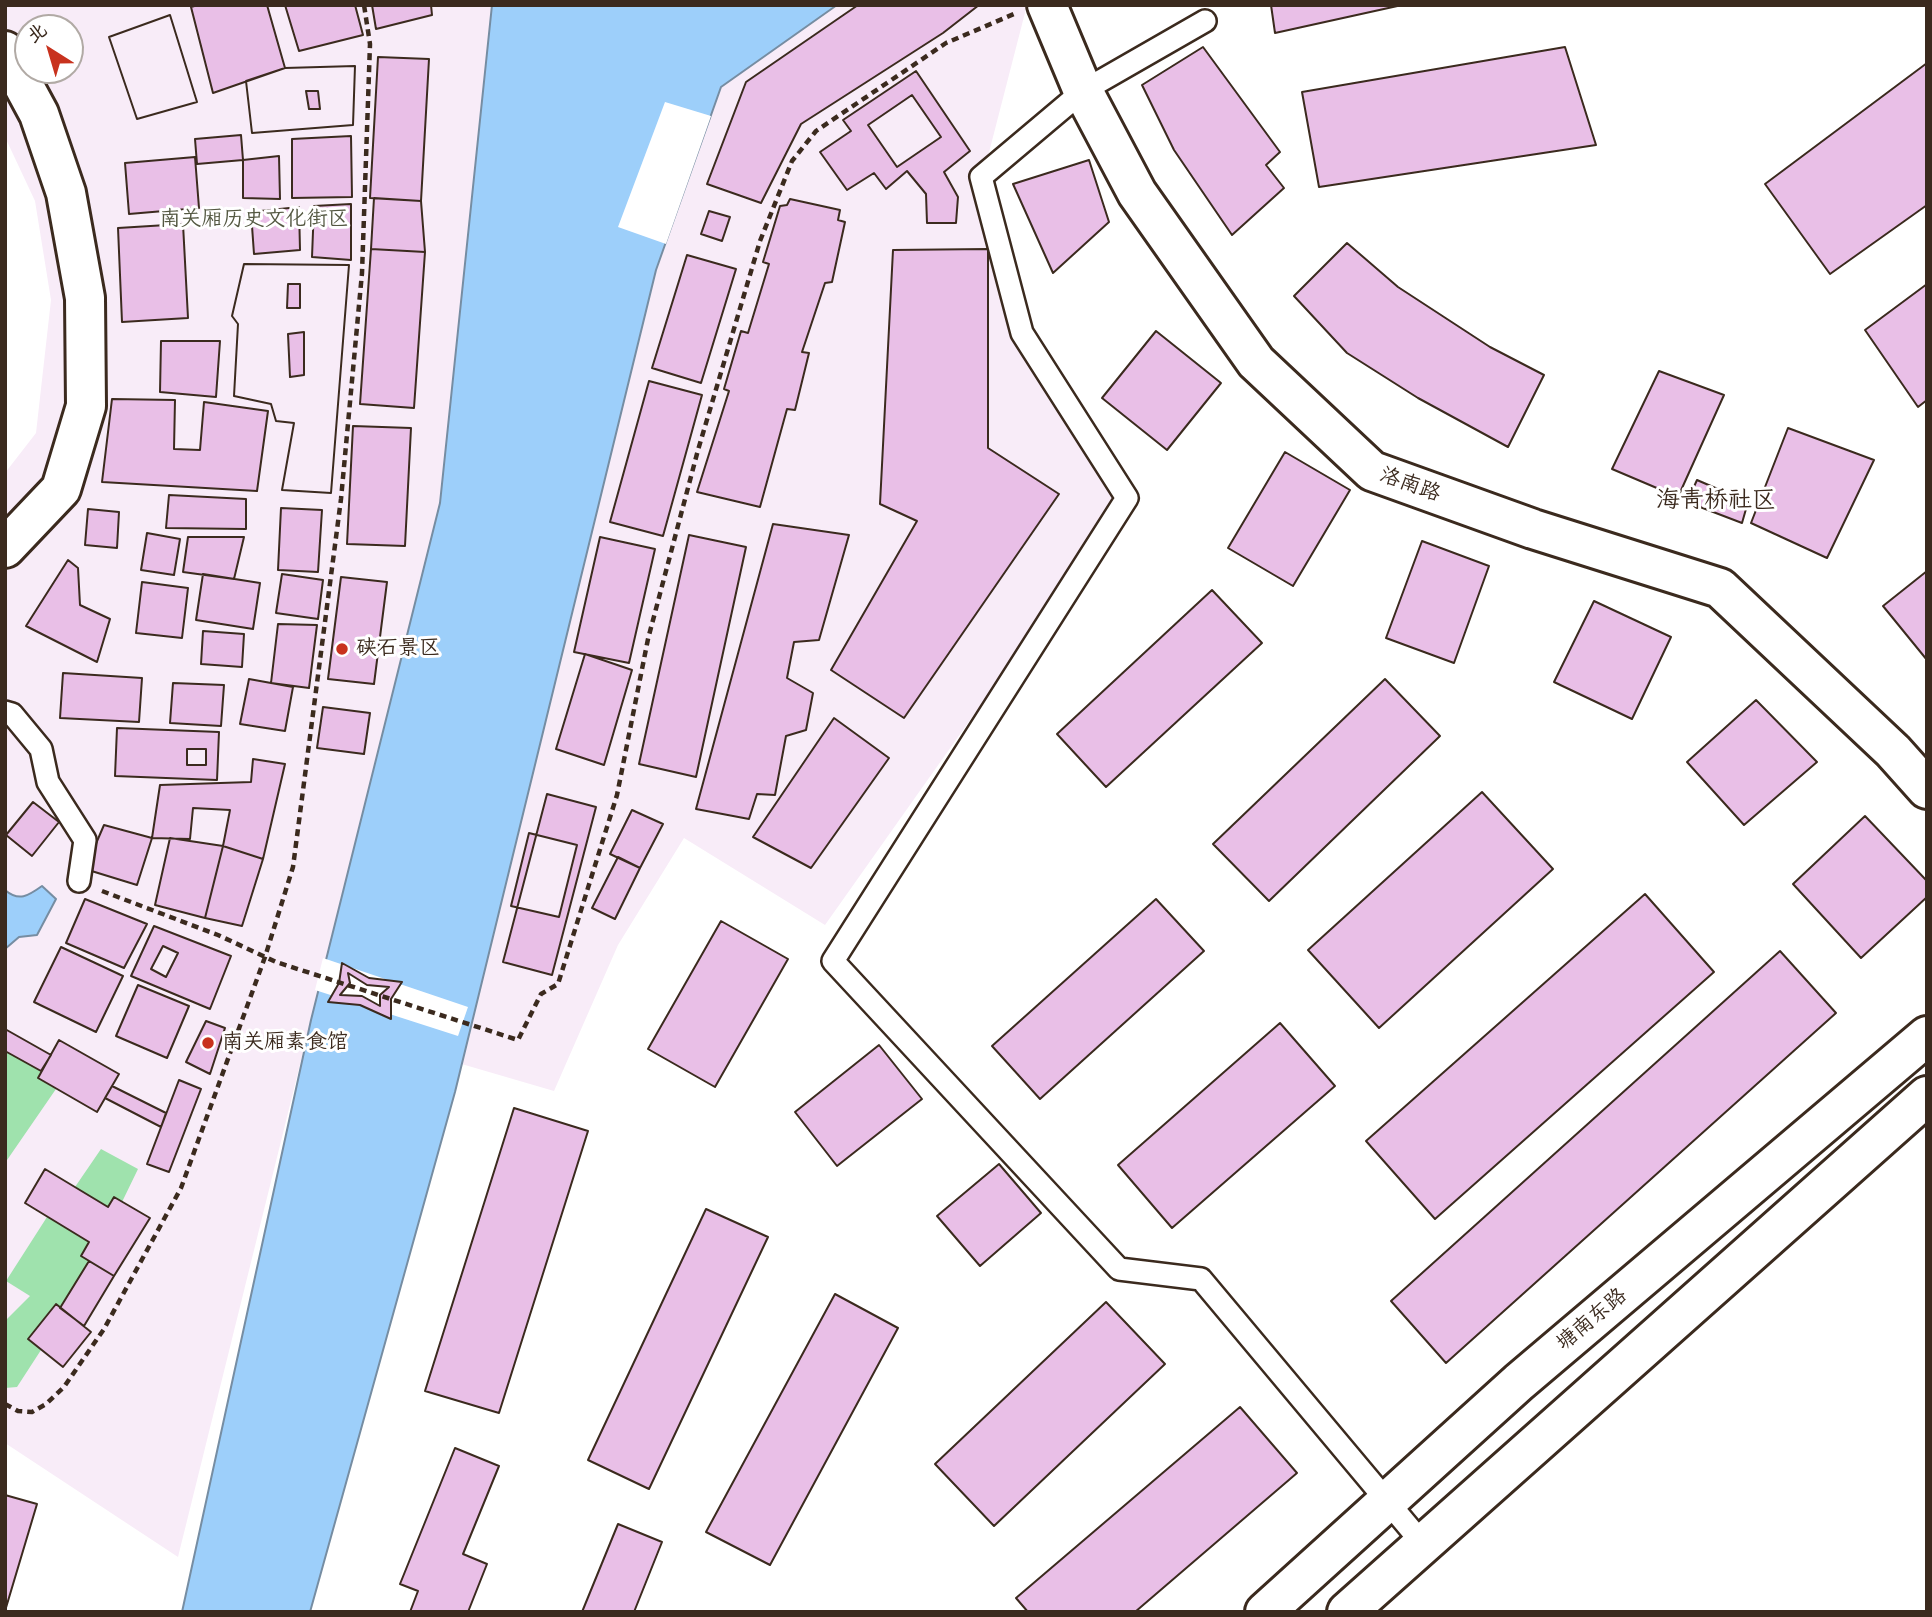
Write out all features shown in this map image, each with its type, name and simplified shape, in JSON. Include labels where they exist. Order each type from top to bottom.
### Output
[{"type":"street","name":"洛南路","points":[[1034,8],[1083,91],[1137,193],[1256,362],[1372,471],[1533,529],[1720,588],[1893,751],[1927,789]]},
{"type":"street","points":[[5,51],[39,114],[66,192],[85,298],[86,406],[61,489],[5,548]]},
{"type":"street","name":"塘南东路","points":[[1265,1612],[1529,1374],[1927,1036]]},
{"type":"street","points":[[1347,1612],[1927,1096]]},
{"type":"lane","points":[[1205,21],[1083,91],[981,177],[1022,333],[1127,498],[832,961],[1119,1269],[1201,1279],[1423,1544]]},
{"type":"lane","points":[[5,712],[12,714],[41,749],[48,782],[85,840],[79,881]]},
{"type":"path","points":[[5,1404],[18,1411],[32,1412],[46,1404],[64,1387],[104,1329],[181,1188],[265,957],[293,867],[341,499],[362,273],[370,44],[364,5]]},
{"type":"path","points":[[79,881],[218,935],[276,962],[518,1040],[541,995],[558,984],[617,795],[648,639],[698,450],[760,241],[792,160],[816,131],[946,43],[1034,8]]},
{"type":"shaded area","points":[[5,5],[1027,5],[977,199],[1022,333],[1127,498],[825,925],[684,838],[618,945],[554,1091],[311,1020],[178,1557],[5,1443],[5,473],[36,433],[51,300],[35,201],[5,137]]},
{"type":"green space","points":[[5,1051],[41,1071],[38,1078],[56,1089],[5,1163]]},
{"type":"green space","points":[[101,1149],[138,1169],[122,1202],[114,1197],[108,1207],[75,1187]]},
{"type":"green space","points":[[47,1217],[89,1242],[81,1256],[89,1261],[60,1307],[55,1304],[28,1339],[41,1350],[17,1387],[5,1388],[5,1321],[30,1296],[6,1281]]},
{"type":"water","points":[[492,5],[837,5],[721,87],[656,270],[455,1092],[310,1612],[182,1612],[311,1020],[440,503]]},
{"type":"water","points":[[42,886],[56,899],[37,935],[19,937],[5,949],[5,890],[19,897]]},
{"type":"pier","points":[[665,102],[711,116],[666,244],[618,227]]},
{"type":"pier","points":[[323,958],[468,1007],[458,1036],[315,990]]},
{"type":"building","points":[[267,5],[285,68],[213,93],[191,7]]},
{"type":"building","points":[[285,5],[355,5],[363,35],[299,51]]},
{"type":"building","points":[[372,5],[431,5],[432,15],[376,29]]},
{"type":"building","points":[[858,5],[979,5],[943,33],[801,124],[761,203],[707,184],[746,82]]},
{"type":"building","points":[[1271,5],[1402,5],[1275,33]]},
{"type":"building","points":[[170,15],[197,102],[137,119],[109,37]]},
{"type":"building","points":[[170,15],[197,102],[137,119],[109,37]]},
{"type":"building","points":[[1203,47],[1280,152],[1266,165],[1284,188],[1232,235],[1174,150],[1142,85]]},
{"type":"building","points":[[1565,47],[1596,145],[1319,187],[1302,92]]},
{"type":"building","points":[[378,57],[429,59],[421,201],[370,198]]},
{"type":"building","points":[[1927,63],[1927,205],[1830,274],[1765,184]]},
{"type":"building","points":[[355,66],[353,125],[252,133],[246,81],[285,68]],"holes":[[[306,91],[318,91],[320,109],[309,109]]]},
{"type":"building","points":[[355,66],[353,125],[252,133],[246,81],[285,68]]},
{"type":"building","points":[[916,71],[970,151],[944,172],[958,197],[956,223],[927,223],[926,194],[907,171],[886,189],[874,173],[847,190],[820,152],[851,131],[843,120]]},
{"type":"building","points":[[912,95],[941,137],[897,167],[868,125]]},
{"type":"building","points":[[241,135],[243,160],[197,164],[195,139]]},
{"type":"building","points":[[351,136],[352,197],[292,198],[292,139]]},
{"type":"building","points":[[279,156],[280,199],[243,198],[243,160]]},
{"type":"building","points":[[195,157],[199,208],[129,214],[125,163]]},
{"type":"building","points":[[1089,160],[1109,222],[1053,273],[1013,184]]},
{"type":"building","points":[[374,198],[421,201],[425,252],[371,249]]},
{"type":"building","points":[[790,199],[840,210],[838,220],[845,222],[832,282],[825,283],[802,352],[809,353],[795,410],[787,409],[760,507],[697,492],[729,391],[724,389],[741,331],[748,333],[769,264],[763,262],[780,206],[787,205]]},
{"type":"building","points":[[351,204],[351,260],[312,257],[314,206]]},
{"type":"building","points":[[299,207],[300,250],[254,254],[251,212]]},
{"type":"building","points":[[709,211],[730,217],[722,241],[701,234]]},
{"type":"building","points":[[183,224],[188,318],[122,322],[118,228]]},
{"type":"building","points":[[1347,243],[1398,287],[1490,347],[1544,375],[1508,447],[1418,398],[1347,353],[1294,296]]},
{"type":"building","points":[[371,249],[425,252],[414,408],[360,404]]},
{"type":"building","points":[[988,249],[988,448],[1059,494],[904,718],[831,670],[917,521],[880,504],[893,250]]},
{"type":"building","points":[[687,255],[736,269],[701,383],[652,368]]},
{"type":"building","points":[[244,264],[349,265],[331,493],[282,490],[294,423],[276,421],[271,404],[234,396],[238,324],[232,316]],"holes":[[[288,284],[300,284],[300,308],[287,308]],[[304,332],[304,375],[290,377],[288,334]]]},
{"type":"building","points":[[244,264],[349,265],[331,493],[282,490],[294,423],[276,421],[271,404],[234,396],[238,324],[232,316]]},
{"type":"building","points":[[1927,284],[1927,400],[1918,407],[1865,330]]},
{"type":"building","points":[[1156,331],[1221,383],[1167,450],[1102,398]]},
{"type":"building","points":[[161,341],[220,341],[216,397],[160,392]]},
{"type":"building","points":[[1659,371],[1724,395],[1678,497],[1612,469]]},
{"type":"building","points":[[649,381],[702,395],[663,536],[610,522]]},
{"type":"building","points":[[112,399],[175,400],[174,449],[200,450],[204,402],[268,411],[257,491],[102,482]]},
{"type":"building","points":[[353,426],[411,428],[405,546],[347,544]]},
{"type":"building","points":[[1788,428],[1874,460],[1827,558],[1751,523]]},
{"type":"building","points":[[1285,452],[1350,490],[1293,586],[1228,548]]},
{"type":"building","points":[[1697,480],[1748,502],[1742,523],[1687,502]]},
{"type":"building","points":[[169,495],[246,499],[246,529],[166,528]]},
{"type":"building","points":[[281,508],[322,510],[318,572],[278,570]]},
{"type":"building","points":[[88,509],[119,512],[117,548],[85,545]]},
{"type":"building","points":[[773,524],[849,535],[819,640],[794,642],[787,678],[813,693],[806,730],[786,736],[775,795],[757,794],[749,819],[696,809]]},
{"type":"building","points":[[147,533],[180,539],[174,575],[141,570]]},
{"type":"building","points":[[689,535],[746,547],[696,777],[639,764]]},
{"type":"building","points":[[188,537],[244,537],[234,579],[183,572]]},
{"type":"building","points":[[600,537],[655,549],[629,663],[574,652]]},
{"type":"building","points":[[1422,541],[1489,566],[1454,663],[1386,638]]},
{"type":"building","points":[[68,560],[78,568],[80,605],[110,619],[97,662],[26,626]]},
{"type":"building","points":[[1927,571],[1927,660],[1883,606]]},
{"type":"building","points":[[203,574],[260,583],[253,629],[196,620]]},
{"type":"building","points":[[282,574],[323,580],[318,619],[276,613]]},
{"type":"building","points":[[341,577],[387,582],[374,684],[328,679]]},
{"type":"building","points":[[142,582],[188,588],[182,638],[136,633]]},
{"type":"building","points":[[1212,590],[1262,643],[1106,787],[1057,734]]},
{"type":"building","points":[[1594,601],[1671,637],[1632,719],[1554,682]]},
{"type":"building","points":[[278,624],[317,625],[309,688],[271,683]]},
{"type":"building","points":[[203,631],[244,634],[242,667],[201,664]]},
{"type":"building","points":[[585,654],[632,670],[604,765],[556,749]]},
{"type":"building","points":[[63,673],[142,678],[139,722],[60,718]]},
{"type":"building","points":[[249,679],[293,687],[285,731],[240,724]]},
{"type":"building","points":[[1385,679],[1440,736],[1269,901],[1213,844]]},
{"type":"building","points":[[173,683],[224,685],[221,726],[170,723]]},
{"type":"building","points":[[1756,700],[1817,762],[1744,825],[1687,762]]},
{"type":"building","points":[[323,707],[370,713],[364,754],[317,748]]},
{"type":"building","points":[[834,718],[889,758],[811,868],[753,837]]},
{"type":"building","points":[[117,728],[219,732],[217,780],[115,776]],"holes":[[[187,749],[206,749],[206,765],[187,765]]]},
{"type":"building","points":[[253,759],[285,764],[263,859],[223,846],[230,810],[193,808],[190,839],[152,838],[160,785],[251,782]]},
{"type":"building","points":[[1482,792],[1553,869],[1379,1028],[1308,950]]},
{"type":"building","points":[[547,794],[596,807],[552,975],[503,962]]},
{"type":"building","points":[[33,802],[59,822],[32,856],[6,835]]},
{"type":"building","points":[[632,810],[663,824],[640,868],[610,854]]},
{"type":"building","points":[[1865,816],[1927,881],[1927,897],[1861,958],[1793,884]]},
{"type":"building","points":[[104,825],[152,838],[137,885],[85,869]]},
{"type":"building","points":[[529,833],[577,845],[559,917],[511,906]]},
{"type":"building","points":[[170,838],[223,846],[205,918],[155,905]]},
{"type":"building","points":[[223,846],[263,859],[242,926],[205,918]]},
{"type":"building","points":[[618,857],[640,868],[615,919],[592,908]]},
{"type":"building","points":[[1645,894],[1714,972],[1435,1219],[1366,1141]]},
{"type":"building","points":[[85,899],[147,924],[124,968],[66,943]]},
{"type":"building","points":[[1156,899],[1204,951],[1040,1099],[992,1046]]},
{"type":"building","points":[[721,921],[788,959],[715,1087],[648,1049]]},
{"type":"building","points":[[154,926],[231,956],[210,1009],[131,976]],"holes":[[[163,946],[178,953],[166,977],[151,969]]]},
{"type":"building","points":[[61,947],[123,976],[96,1032],[34,1002]]},
{"type":"building","points":[[1780,951],[1836,1013],[1446,1363],[1391,1301]]},
{"type":"building","points":[[342,963],[369,978],[402,982],[391,999],[391,1019],[360,1005],[328,1002],[339,983]]},
{"type":"building","points":[[348,973],[367,985],[389,987],[380,995],[380,1006],[362,996],[340,995],[350,983]]},
{"type":"building","points":[[138,985],[189,1006],[167,1058],[116,1036]]},
{"type":"building","points":[[206,1021],[225,1028],[210,1074],[186,1062]]},
{"type":"building","points":[[1280,1023],[1335,1086],[1172,1228],[1118,1165]]},
{"type":"building","points":[[5,1029],[51,1055],[41,1071],[5,1051]]},
{"type":"building","points":[[59,1040],[119,1074],[97,1112],[38,1078]]},
{"type":"building","points":[[879,1045],[922,1099],[837,1166],[795,1112]]},
{"type":"building","points":[[179,1080],[201,1089],[169,1172],[147,1164]]},
{"type":"building","points":[[112,1086],[166,1113],[161,1127],[105,1098]]},
{"type":"building","points":[[514,1108],[588,1131],[499,1413],[425,1391]]},
{"type":"building","points":[[999,1164],[1041,1213],[980,1266],[937,1216]]},
{"type":"building","points":[[45,1169],[108,1207],[114,1197],[150,1218],[114,1276],[81,1256],[89,1242],[25,1203]]},
{"type":"building","points":[[706,1209],[768,1237],[649,1489],[588,1460]]},
{"type":"building","points":[[89,1261],[114,1276],[84,1326],[60,1308]]},
{"type":"building","points":[[835,1294],[898,1328],[770,1565],[706,1532]]},
{"type":"building","points":[[1106,1302],[1165,1364],[994,1526],[935,1464]]},
{"type":"building","points":[[56,1304],[91,1332],[63,1367],[28,1339]]},
{"type":"building","points":[[1240,1407],[1297,1473],[1135,1612],[1028,1612],[1016,1598]]},
{"type":"building","points":[[455,1448],[499,1466],[463,1554],[487,1564],[468,1612],[410,1612],[418,1591],[400,1584]]},
{"type":"building","points":[[5,1495],[37,1504],[5,1611]]},
{"type":"building","points":[[618,1524],[662,1542],[634,1612],[582,1612]]},
{"type":"place","name":"硖石景区","points":[[342,649]]},
{"type":"place","name":"南关厢素食馆","points":[[208,1043]]},
{"type":"district","name":"海青桥社区","points":[[1716,501]]},
{"type":"park label","name":"南关厢历史文化街区","points":[[254,220]]}]
